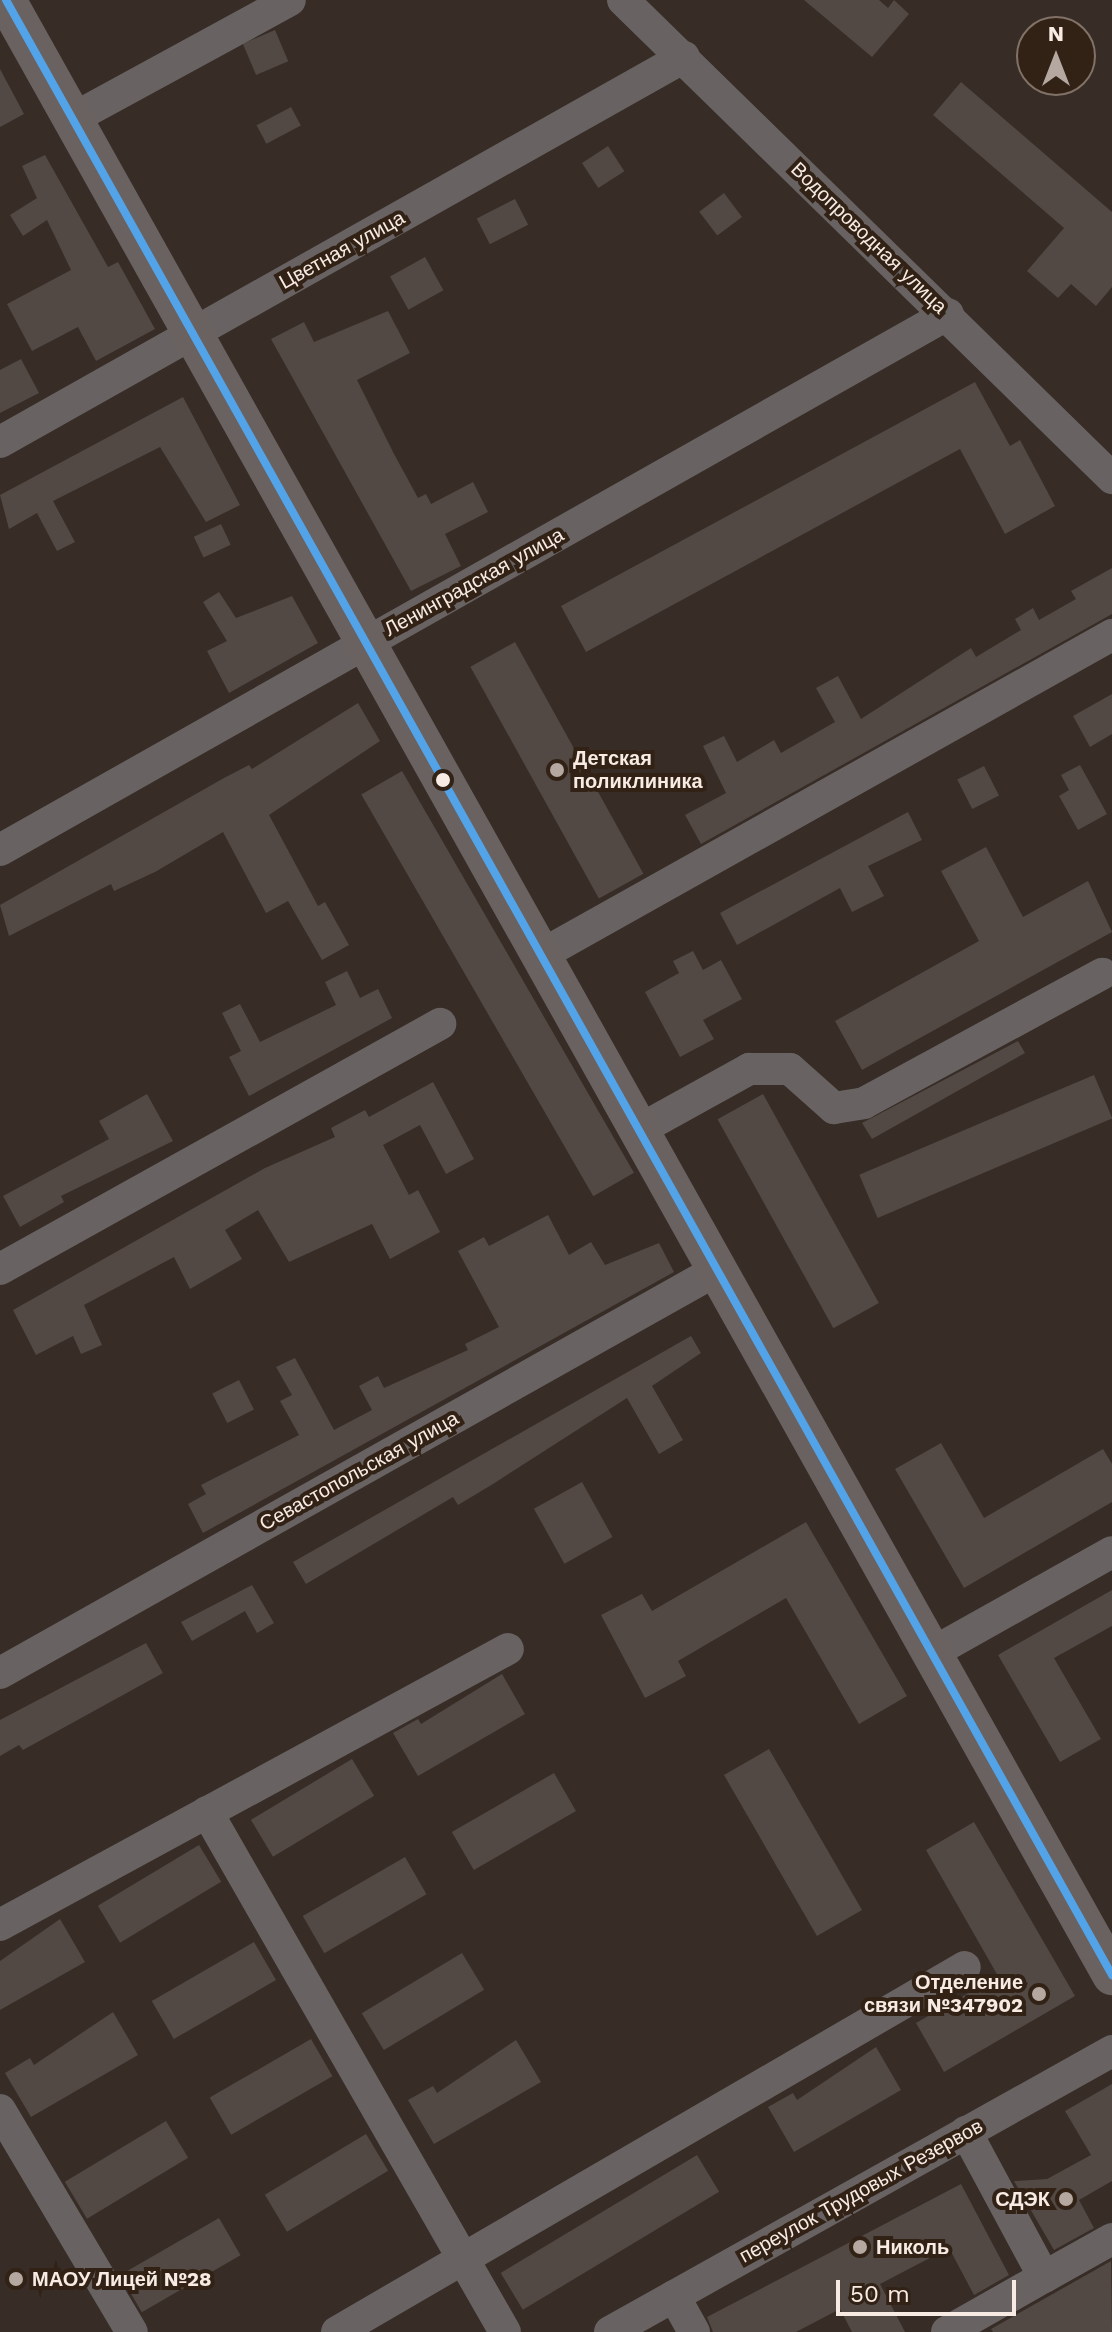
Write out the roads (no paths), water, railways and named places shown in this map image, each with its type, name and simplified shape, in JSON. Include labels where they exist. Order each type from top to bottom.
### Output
[{"type":"main road","points":[[8,17],[72,119],[1112,1975]]},
{"type":"street","points":[[72,119],[290,0]]},
{"type":"street","name":"Водопроводная улица","points":[[623,0],[948,314],[1112,478]]},
{"type":"street","name":"Цветная улица","points":[[0,442],[684,57]]},
{"type":"street","name":"Ленинградская улица","points":[[0,850],[948,314]]},
{"type":"street","points":[[541,955],[1112,635]]},
{"type":"street","points":[[639,1130],[749,1069],[790,1069],[834,1108],[864,1103],[1102,974]]},
{"type":"street","points":[[0,1269],[440,1024]]},
{"type":"street","name":"Севастопольская улица","points":[[0,1673],[717,1270]]},
{"type":"street","points":[[932,1653],[1112,1552]]},
{"type":"street","points":[[0,1925],[508,1649]]},
{"type":"street","points":[[207,1812],[505,2332]]},
{"type":"street","points":[[337,2332],[965,1967]]},
{"type":"street","name":"переулок Трудовых Резервов","points":[[610,2332],[1112,2051]]},
{"type":"street","points":[[0,2110],[132,2332]]},
{"type":"street","points":[[966,2132],[1044,2277]]},
{"type":"street","points":[[947,2332],[1112,2239]]},
{"type":"street","points":[[674,2296],[694,2332]]},
{"type":"place","name":"Детская поликлиника","points":[[557,770]]},
{"type":"place","name":"Отделение связи №347902","points":[[1039,1994]]},
{"type":"place","name":"СДЭК","points":[[1066,2199]]},
{"type":"place","name":"Николь","points":[[860,2247]]},
{"type":"place","name":"МАОУ Лицей №28","points":[[16,2279]]}]
